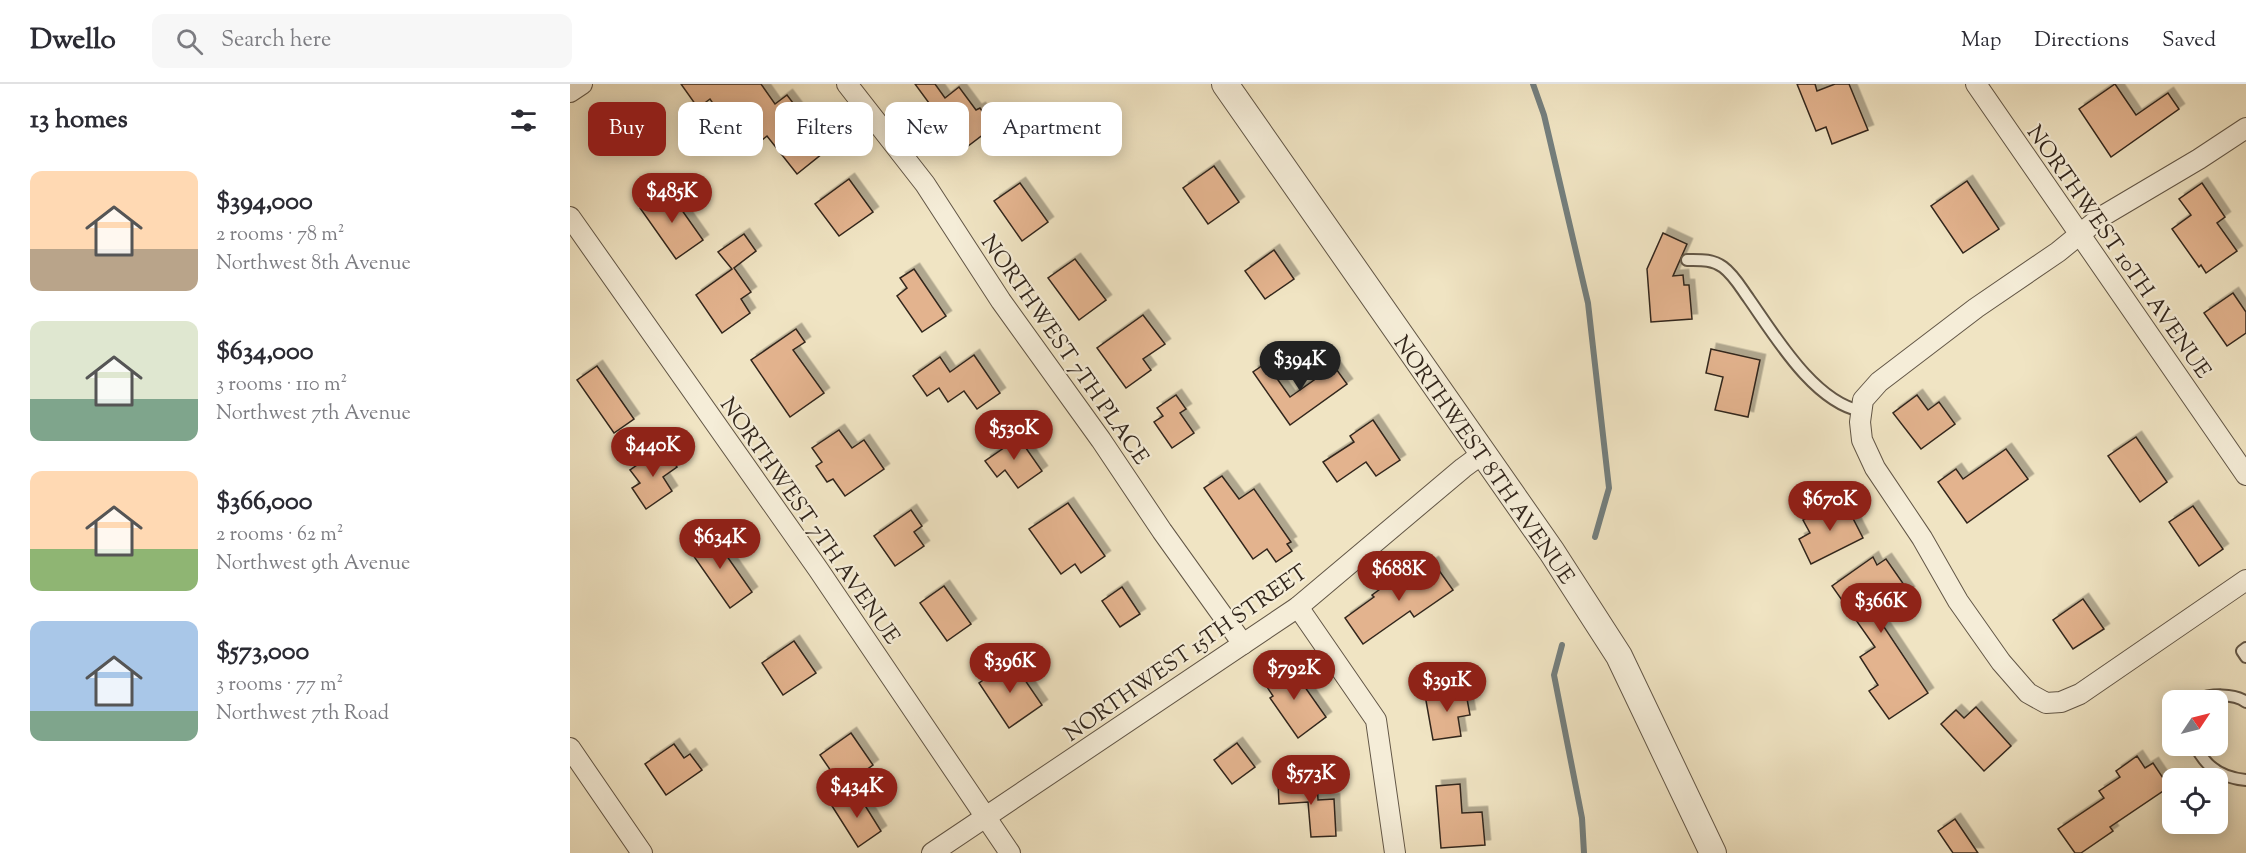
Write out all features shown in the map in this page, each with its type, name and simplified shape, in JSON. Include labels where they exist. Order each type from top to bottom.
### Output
[{"type":"street","points":[[570,92],[582,84]]},
{"type":"street","name":"NORTHWEST 7TH PLACE","points":[[847,84],[925,184],[1001,302],[1101,440],[1162,531],[1243,644]]},
{"type":"street","name":"NORTHWEST 8TH AVENUE","points":[[1225,84],[1552,552],[1619,656],[1713,853]]},
{"type":"street","name":"NORTHWEST 10TH AVENUE","points":[[1976,84],[2246,475]]},
{"type":"street","points":[[2246,128],[2199,159],[2101,217],[2058,252],[1966,315],[1879,382],[1862,405],[1862,440],[1875,468],[1922,538],[1958,601],[2001,662],[2028,693],[2046,703],[2061,702],[2080,694],[2246,580]]},
{"type":"street","name":"NORTHWEST 7TH AVENUE","points":[[570,217],[818,569],[1010,853]]},
{"type":"street","name":"NORTHWEST 15TH STREET","points":[[932,853],[1298,607],[1462,468],[1482,454]]},
{"type":"street","points":[[1298,607],[1376,720],[1395,853]]},
{"type":"street","points":[[570,748],[642,853]]},
{"type":"lane","points":[[1687,260],[1709,260],[1722,266],[1812,382],[1850,409],[1862,405]]},
{"type":"lane","points":[[2246,648],[2242,651],[2246,657]]},
{"type":"lane","points":[[2228,696],[2239,697],[2246,702]]},
{"type":"lane","points":[[2202,756],[2218,773],[2232,779],[2246,780]]},
{"type":"building","points":[[681,84],[761,84],[775,104],[775,146],[767,136],[763,139],[763,102],[712,102],[710,99],[706,102],[694,102]]},
{"type":"building","points":[[915,84],[935,84],[945,98],[959,87],[976,110],[981,109],[981,136],[969,145],[969,102],[928,102]]},
{"type":"building","points":[[1797,84],[1815,84],[1817,91],[1835,84],[1849,84],[1868,130],[1832,144],[1826,127],[1816,131]]},
{"type":"building","points":[[2115,84],[2136,115],[2168,93],[2179,109],[2111,157],[2079,109]]},
{"type":"building","points":[[787,95],[792,102],[778,102]]},
{"type":"building","points":[[783,156],[819,156],[797,174]]},
{"type":"building","points":[[1214,166],[1239,202],[1208,224],[1183,188]]},
{"type":"building","points":[[849,179],[873,212],[839,236],[815,204]]},
{"type":"building","points":[[1967,181],[1999,229],[1963,253],[1931,206]]},
{"type":"building","points":[[1020,183],[1048,222],[1022,241],[994,201]]},
{"type":"building","points":[[2202,183],[2225,217],[2217,223],[2237,251],[2206,273],[2201,265],[2199,267],[2172,229],[2191,215],[2179,199]]},
{"type":"building","points":[[667,189],[703,240],[676,259],[640,208]]},
{"type":"building","points":[[1663,233],[1687,244],[1673,276],[1683,275],[1684,285],[1689,285],[1692,319],[1651,322],[1647,269]]},
{"type":"building","points":[[744,234],[756,251],[734,268],[751,292],[741,299],[750,313],[722,333],[696,295],[732,269],[718,252]]},
{"type":"building","points":[[1274,250],[1294,279],[1265,299],[1245,271]]},
{"type":"building","points":[[1075,259],[1106,300],[1079,320],[1048,278]]},
{"type":"building","points":[[914,269],[946,316],[922,332],[897,296],[907,288],[900,278]]},
{"type":"building","points":[[2233,293],[2246,312],[2246,333],[2227,346],[2204,313]]},
{"type":"building","points":[[1143,315],[1165,344],[1143,359],[1151,370],[1126,388],[1097,348]]},
{"type":"building","points":[[796,329],[805,342],[793,350],[824,393],[790,417],[751,360]]},
{"type":"building","points":[[1711,349],[1760,360],[1748,417],[1715,410],[1723,377],[1706,373]]},
{"type":"building","points":[[974,355],[1000,393],[977,409],[964,391],[948,402],[939,388],[927,396],[913,376],[940,357],[950,372]]},
{"type":"building","points":[[1266,363],[1290,397],[1334,366],[1347,384],[1290,425],[1253,372]]},
{"type":"building","points":[[597,366],[634,419],[614,433],[577,380]]},
{"type":"building","points":[[1176,395],[1186,409],[1180,413],[1194,433],[1172,448],[1154,422],[1163,416],[1157,408]]},
{"type":"building","points":[[1917,395],[1928,410],[1939,402],[1955,424],[1921,449],[1893,413]]},
{"type":"building","points":[[1373,420],[1400,460],[1376,476],[1366,462],[1337,482],[1323,462],[1354,442],[1350,436]]},
{"type":"building","points":[[839,430],[852,448],[864,440],[884,469],[845,496],[833,479],[827,482],[816,466],[822,462],[812,448]]},
{"type":"building","points":[[1014,431],[1042,471],[1018,488],[1005,470],[997,477],[985,461],[1005,447],[1000,440]]},
{"type":"building","points":[[2136,437],[2167,482],[2140,502],[2108,456]]},
{"type":"building","points":[[663,447],[677,467],[663,477],[672,491],[646,509],[632,488],[640,483],[630,470]]},
{"type":"building","points":[[2006,449],[2028,479],[1967,523],[1938,482],[1956,469],[1963,479]]},
{"type":"building","points":[[1222,476],[1239,499],[1254,489],[1291,542],[1287,544],[1292,551],[1276,562],[1267,549],[1253,559],[1204,488]]},
{"type":"building","points":[[1843,499],[1863,538],[1811,564],[1799,539],[1810,533],[1803,520]]},
{"type":"building","points":[[1068,503],[1105,556],[1081,573],[1075,564],[1061,574],[1029,529]]},
{"type":"building","points":[[2193,506],[2223,549],[2199,566],[2169,522]]},
{"type":"building","points":[[911,510],[922,526],[914,532],[924,546],[895,566],[874,536]]},
{"type":"building","points":[[710,532],[752,592],[730,608],[688,548]]},
{"type":"building","points":[[1873,557],[1877,565],[1886,559],[1909,592],[1876,615],[1928,693],[1889,719],[1869,691],[1878,685],[1860,657],[1875,647],[1832,586]]},
{"type":"building","points":[[1433,562],[1453,590],[1414,617],[1410,611],[1363,644],[1345,618],[1394,579],[1399,586]]},
{"type":"building","points":[[944,586],[971,624],[947,641],[920,603]]},
{"type":"building","points":[[1122,587],[1140,614],[1120,627],[1102,601]]},
{"type":"building","points":[[2083,599],[2104,629],[2073,649],[2053,620]]},
{"type":"building","points":[[794,641],[816,673],[783,695],[762,663]]},
{"type":"building","points":[[1012,661],[1042,705],[1009,728],[979,683]]},
{"type":"building","points":[[1288,663],[1326,717],[1298,738],[1270,698],[1273,696],[1263,681]]},
{"type":"building","points":[[1465,688],[1470,715],[1458,717],[1461,736],[1433,740],[1425,695]]},
{"type":"building","points":[[1976,707],[2011,746],[1984,771],[1941,724],[1956,710],[1964,718]]},
{"type":"building","points":[[851,733],[873,765],[842,787],[820,755]]},
{"type":"building","points":[[1237,743],[1255,767],[1232,784],[1214,760]]},
{"type":"building","points":[[674,744],[684,758],[690,754],[702,770],[666,795],[645,764]]},
{"type":"building","points":[[2137,756],[2145,768],[2153,763],[2162,776],[2162,792],[2110,827],[2113,831],[2081,853],[2075,853],[2058,829],[2104,798],[2099,791],[2120,777],[2116,771]]},
{"type":"building","points":[[1317,780],[1318,800],[1334,799],[1336,836],[1311,837],[1308,802],[1279,804],[1278,782]]},
{"type":"building","points":[[1460,784],[1462,813],[1482,812],[1485,845],[1441,848],[1436,786]]},
{"type":"building","points":[[856,791],[881,831],[858,847],[832,806]]},
{"type":"building","points":[[1955,819],[1978,853],[1953,853],[1938,831]]},
{"type":"waterway","points":[[1533,84],[1544,115],[1588,303],[1609,488],[1595,537]]},
{"type":"waterway","points":[[1562,645],[1554,675],[1582,818],[1584,853]]}]
